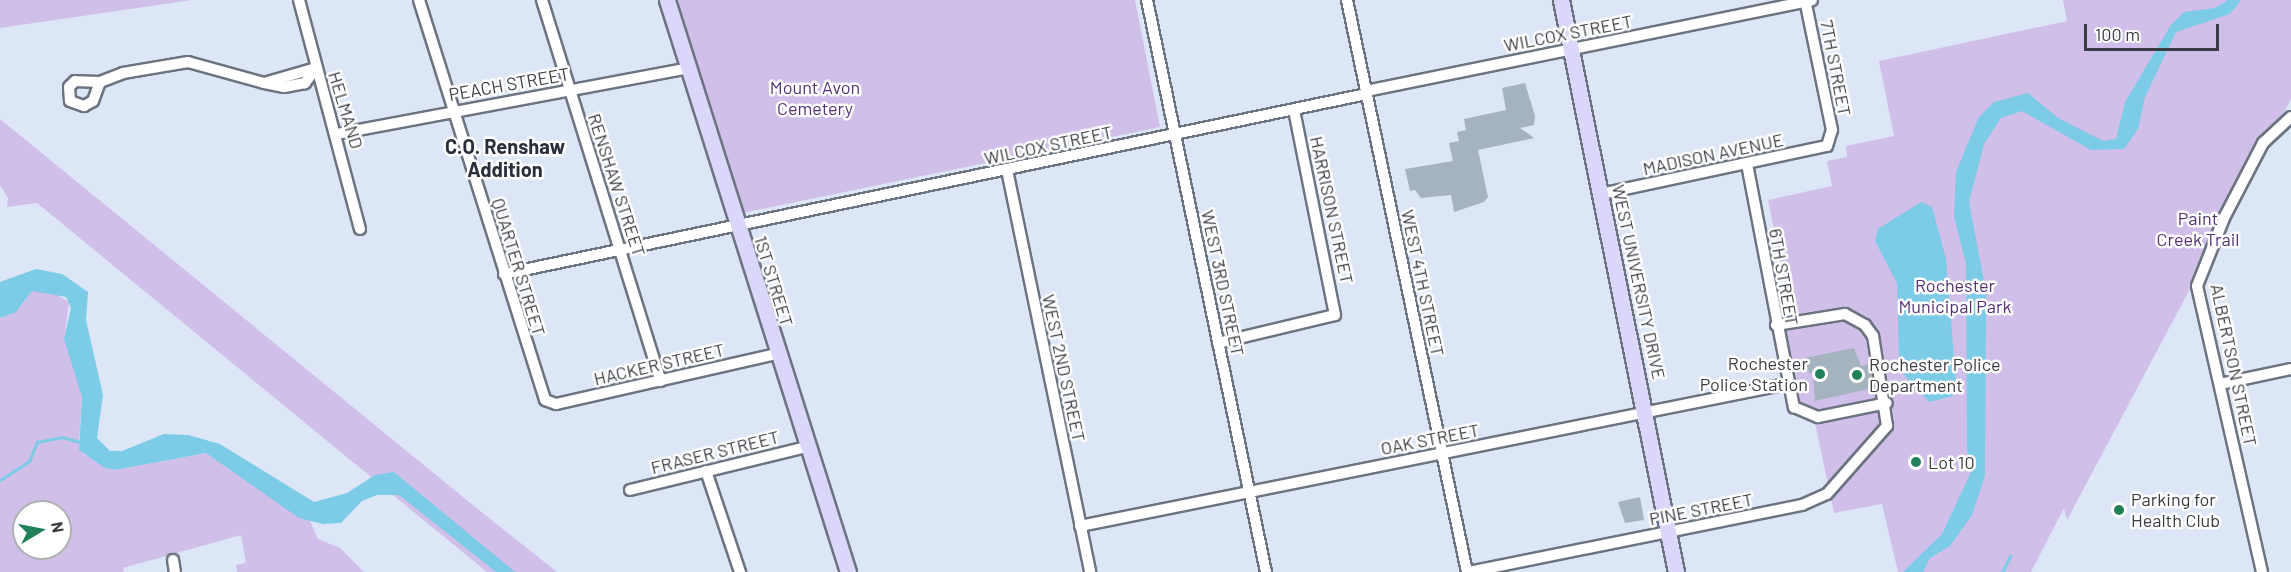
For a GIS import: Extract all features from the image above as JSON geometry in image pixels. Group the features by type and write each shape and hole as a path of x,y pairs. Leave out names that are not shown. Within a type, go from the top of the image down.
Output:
{"street":[{"name":"HELMAND","path":"299,0 316,68 337,134 360,229"},
{"name":"QUARTER STREET","path":"419,0 541,394 549,404"},
{"name":"RENSHAW STREET","path":"542,0 661,381"},
{"name":"1ST STREET","path":"667,0 776,354 848,572"},
{"name":"WEST 3RD STREET","path":"1147,0 1266,572"},
{"name":"WEST 4TH STREET","path":"1347,0 1468,572"},
{"name":"WEST UNIVERSITY DRIVE","path":"1561,0 1646,412 1676,572"},
{"name":"WILCOX STREET","path":"504,274 1176,135 1808,0"},
{"name":"7TH STREET","path":"1808,0 1830,142"},
{"path":"100,82 123,73 188,62 264,83 316,68"},
{"name":"PEACH STREET","path":"337,134 688,68"},
{"name":"HARRISON STREET","path":"1218,343 1335,315 1294,110"},
{"name":"ALBERTSON STREET","path":"2262,572 2199,295 2199,278 2263,143 2291,117"},
{"name":"MADISON AVENUE","path":"1601,194 1747,164 1830,142"},
{"name":"6TH STREET","path":"1747,164 1787,384 1794,407 1811,417 1887,404"},
{"name":"WEST 2ND STREET","path":"1007,170 1090,572"},
{"path":"1776,325 1832,314 1857,318 1873,336 1887,404"},
{"name":"HACKER STREET","path":"549,404 776,354"},
{"path":"2220,384 2291,369"},
{"name":"OAK STREET","path":"1080,526 1787,384"},
{"name":"PINE STREET","path":"1468,572 1819,500 1885,429 1887,404"},
{"name":"FRASER STREET","path":"630,490 807,447"},
{"path":"706,471 740,572"},
{"path":"173,560 175,572"}],"green space":[{"path":"0,0 192,0 0,28"},
{"name":"Mount Avon Cemetery","path":"678,0 1135,0 1160,127 742,213"},
{"name":"Rochester Municipal Park","path":"2063,0 2291,0 2291,99 2067,520 2064,508 2031,572 1898,572 1882,504 1834,513 1813,413 1797,403 1784,332 1794,327 1768,200 1832,186 1827,161 1847,157 1846,146 1894,136 1879,61 2067,21"},
{"path":"0,119 557,572 487,572 37,203 7,207 8,198 0,185"},
{"path":"32,291 52,292 69,302 65,334 82,397 79,442 82,453 115,470 206,453 310,521 318,539 340,548 364,572 237,572 236,565 246,563 241,535 123,568 124,572 0,572 0,318 22,305"}],"water":[{"path":"2228,0 2241,0 2230,14 2176,32 2145,97 2138,129 2124,149 2091,150 2022,111 2001,118 1984,144 1969,202 1986,292 1985,476 1972,515 1950,546 1930,558 1923,572 1903,572 1942,534 1973,468 1967,451 1966,263 1954,217 1956,172 1979,117 1994,102 2028,93 2058,118 2103,141 2116,139 2125,102 2171,25 2184,12 2215,8"},
{"path":"1921,202 1932,207 1946,259 1956,382 1953,396 1929,402 1905,376 1899,358 1897,283 1875,241 1878,229"},
{"path":"36,269 62,274 88,292 86,320 103,395 97,438 110,451 122,451 164,434 188,435 220,444 314,502 347,493 375,475 394,472 515,572 496,572 399,495 377,495 362,501 341,523 323,524 299,518 206,453 115,470 105,468 79,450 82,397 64,339 71,308 66,297 32,291 16,312 0,318 0,282"}],"building":[{"path":"1525,83 1535,116 1534,125 1520,128 1534,138 1478,150 1488,197 1484,202 1454,212 1451,195 1421,198 1415,190 1410,191 1405,169 1453,161 1449,143 1459,141 1457,132 1466,130 1464,119 1506,110 1502,88"},
{"name":"Rochester Police Department","path":"1854,348 1861,366 1870,364 1873,388 1815,401 1813,373 1809,373 1805,358"},
{"path":"1640,497 1644,520 1625,523 1618,502"}],"waterway":[{"path":"0,480 29,461 37,442 62,437 79,442"},
{"path":"2002,572 2010,556"}],"place":[{"name":"Rochester Police Station","path":"1820,374"},
{"name":"Rochester Police Department","path":"1857,375"},
{"name":"Lot 10","path":"1916,462"},
{"name":"Parking for Health Club","path":"2119,510"}],"district":[{"name":"C.O. Renshaw Addition","path":"505,158"}],"park label":[{"name":"Paint Creek Trail","path":"2198,229"}]}
